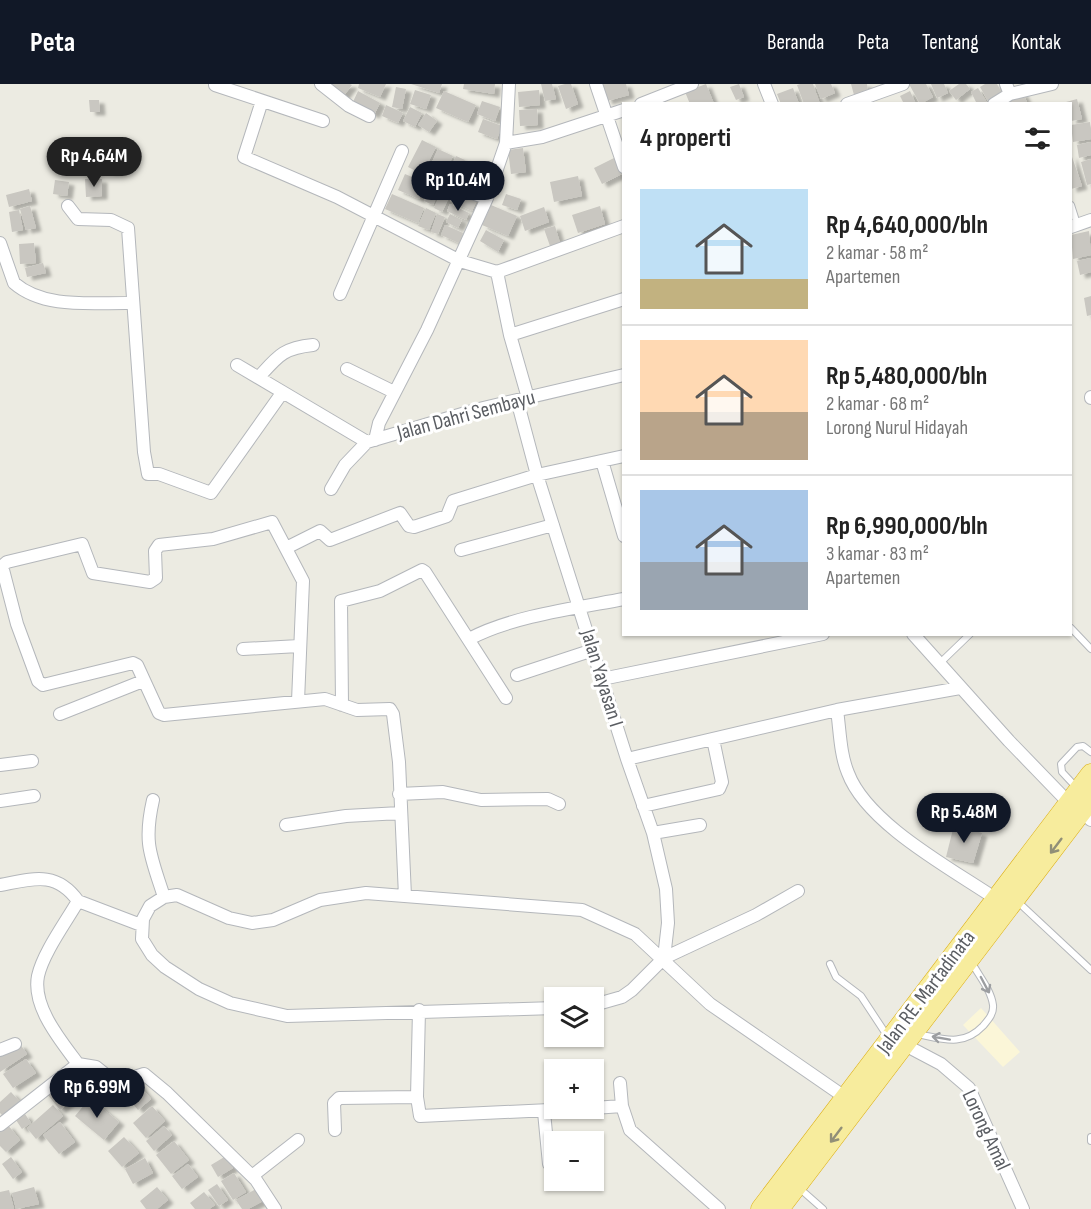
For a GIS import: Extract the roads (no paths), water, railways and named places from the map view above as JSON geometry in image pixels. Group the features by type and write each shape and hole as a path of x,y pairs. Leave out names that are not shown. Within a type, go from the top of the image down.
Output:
{"highway":[{"name":"Jalan RE. Martadinata","path":"903,1039 1006,899 1082,805 1091,774"},
{"path":"760,1209 970,960 1006,899"},
{"path":"779,1209 797,1187 852,1102"}],"street":[{"path":"321,84 349,106 369,116"},
{"path":"331,489 345,465 371,441 460,261 487,198 506,143 509,84"},
{"path":"596,84 622,161"},
{"path":"645,102 673,88 692,84"},
{"path":"764,84 771,102"},
{"path":"853,102 903,84"},
{"path":"996,102 1008,89 1052,84"},
{"path":"215,85 323,121"},
{"path":"262,101 244,157 376,215 460,261 497,272 622,227"},
{"path":"506,143 542,137 622,111"},
{"path":"340,294 402,151"},
{"path":"437,182 487,198"},
{"path":"68,206 78,219 104,219 127,227 147,471 211,494 282,393"},
{"path":"1074,226 1091,220"},
{"path":"0,243 14,283 39,297 76,302 133,303"},
{"name":"Jalan Yayasan I","path":"497,272 537,475 627,759 653,833 666,889 668,923 664,958"},
{"path":"510,335 622,300"},
{"path":"259,377 285,351 294,347 313,345"},
{"path":"237,364 282,393 371,441"},
{"path":"347,369 394,392"},
{"name":"Jalan Dahri Sembayu","path":"371,441 523,399 622,375"},
{"path":"286,548 321,531 330,540 400,513 409,526 414,527 447,516 453,501 537,475 622,456"},
{"path":"602,461 622,529"},
{"path":"298,701 303,581 271,522 213,539 159,545 155,551 156,578 150,582 93,573 82,544 3,564 17,624 41,685 133,663 159,712 164,715 298,701 329,700 357,710 387,708 391,711 399,762 405,896"},
{"path":"461,550 553,525"},
{"path":"342,705 339,605 343,600 380,591 424,570 506,698"},
{"path":"469,639 492,629 622,599"},
{"path":"602,679 804,636"},
{"path":"915,636 960,688 1082,805"},
{"path":"243,649 299,646"},
{"path":"517,675 593,650"},
{"path":"60,714 144,681"},
{"path":"627,759 837,710 960,688"},
{"path":"837,710 847,772 860,798 900,834 1006,899"},
{"path":"643,806 719,789 722,782 713,739"},
{"path":"0,765 32,761"},
{"path":"399,794 443,792 488,800 545,798 559,804"},
{"path":"0,801 34,796"},
{"path":"153,801 147,826 147,841 164,897"},
{"path":"286,825 346,816 400,813"},
{"path":"653,833 700,825"},
{"path":"0,885 42,877 68,889 85,903 141,925"},
{"path":"604,1002 622,997 632,990 664,958 756,915 798,891"},
{"path":"544,1008 420,1010 287,1016 230,1003 199,989 165,967 145,946 141,925 150,906 164,897 185,897 229,918 252,923 273,920 321,900 340,895 366,893 582,910 623,926 664,958 710,1004 852,1102"},
{"path":"78,1064 54,1029 40,999 38,984 40,969 85,903"},
{"path":"420,1010 418,1113 422,1116 544,1112"},
{"name":"Lorong Amal","path":"903,1039 941,1064 969,1088 1023,1209"},
{"path":"0,1050 15,1044"},
{"path":"0,1125 78,1064 96,1066 116,1083 137,1075 147,1075 252,1176 275,1209"},
{"path":"620,1083 622,1106 630,1130 719,1209"},
{"path":"334,1130 334,1103 339,1098 417,1097"},
{"path":"604,1107 622,1106"},
{"path":"252,1176 298,1140"}],"lane":[{"path":"1072,629 1091,649"},
{"path":"939,664 968,636"},
{"path":"1082,805 1062,772 1061,764 1077,747 1083,746 1091,752"},
{"path":"1006,899 1091,970"},
{"path":"830,964 836,977 861,996 903,1039 964,1040 973,1035 989,1019 993,1011 991,998 970,960"},
{"path":"797,1187 823,1209"}]}
